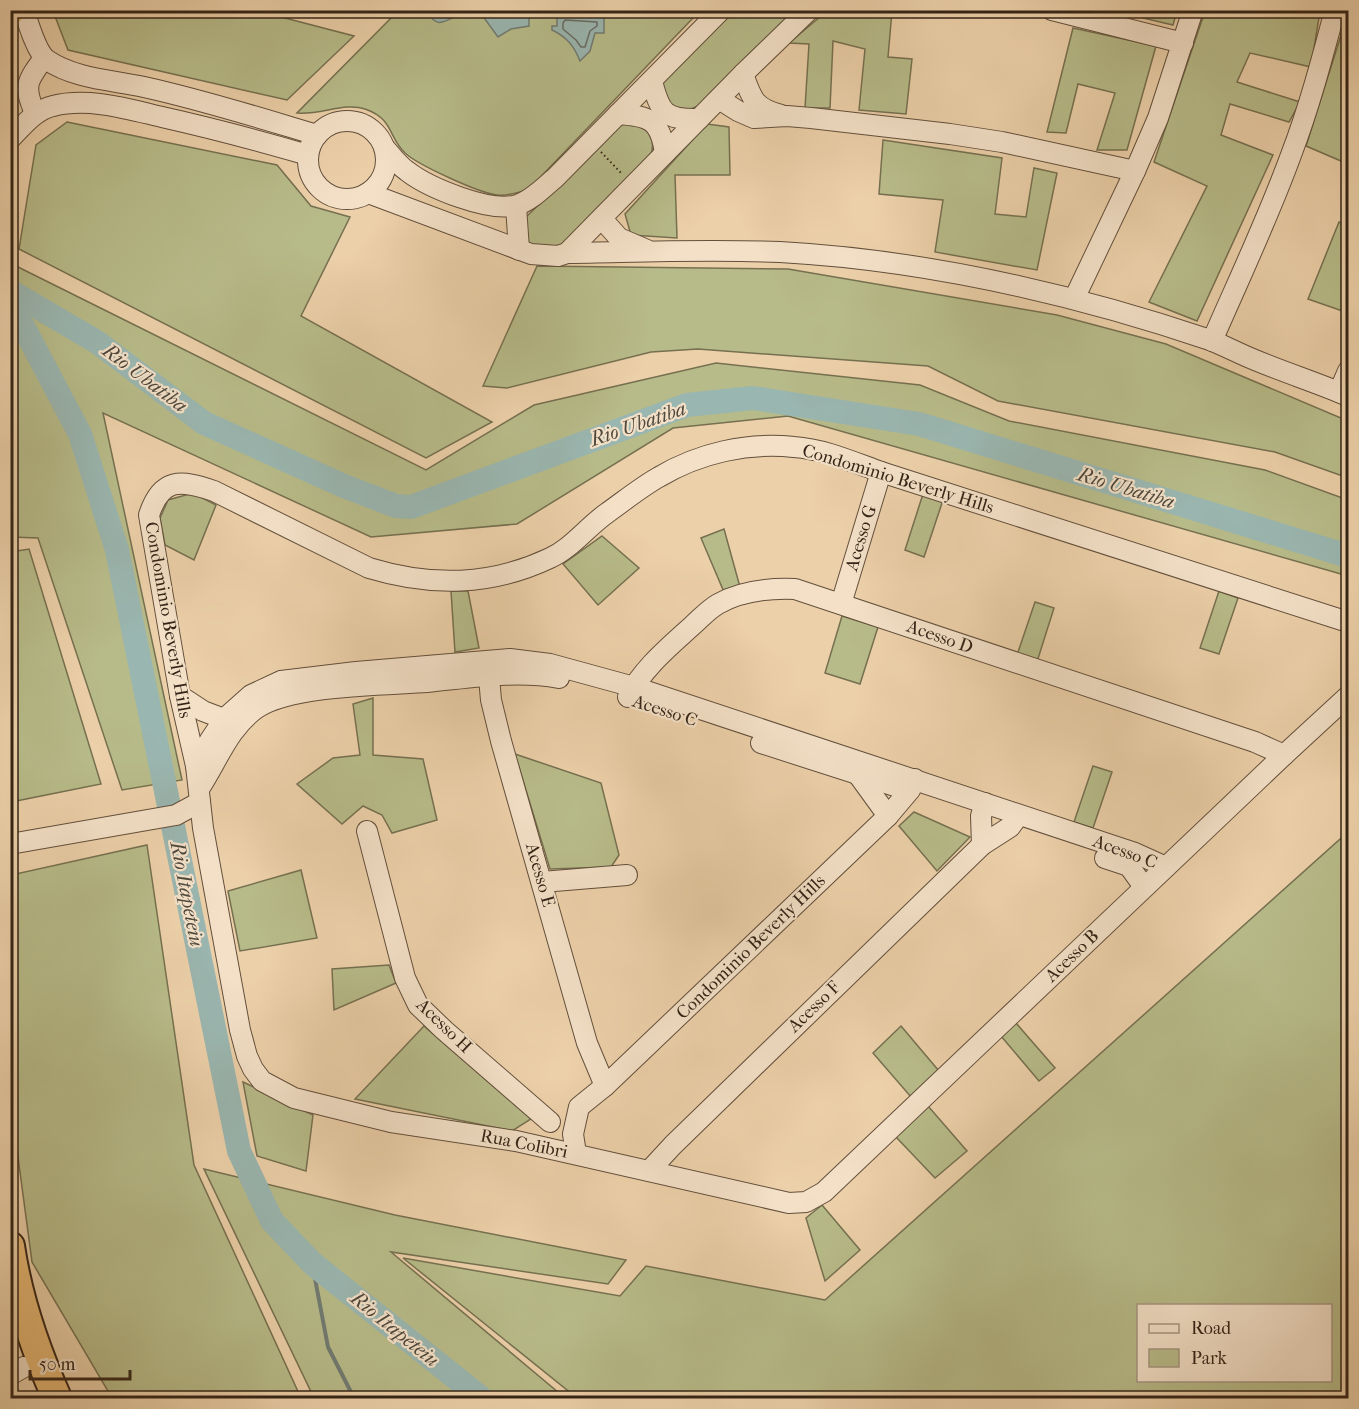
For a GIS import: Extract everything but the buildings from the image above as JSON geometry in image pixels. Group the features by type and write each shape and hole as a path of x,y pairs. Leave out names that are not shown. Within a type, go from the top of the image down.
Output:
{"highway":[{"path":"10,1246 25,1317 38,1355 57,1398"},
{"path":"10,1328 17,1371 38,1398"}],"street":[{"path":"24,10 44,58 59,67 85,76 143,87 215,105 317,135"},
{"path":"384,147 386,160 384,173 378,185 368,194 344,200 321,190 313,180 308,155 311,144 326,127 337,122 348,121 360,123 370,129 406,171 429,184 480,203 516,206 525,202 555,178 721,10"},
{"path":"567,253 809,10"},
{"path":"1052,10 1184,43"},
{"path":"1074,299 1136,171 1158,118 1193,10"},
{"path":"1212,341 1265,221 1291,155 1314,91 1335,10"},
{"path":"36,113 27,90 29,80 44,58"},
{"path":"743,74 752,99 762,108 787,116"},
{"path":"652,81 661,107 670,116 681,120 699,119"},
{"path":"719,99 754,118 787,116 1002,141 1136,171"},
{"path":"10,139 36,113 51,106 81,103 125,108 187,122 308,155"},
{"path":"618,114 649,119 658,127 663,137 665,153"},
{"path":"418,211 426,199 429,184"},
{"path":"368,194 531,254 558,256 567,253 708,250 781,252 980,277 1074,299 1212,341 1344,394 1348,371"},
{"path":"466,230 470,216 480,203"},
{"path":"516,206 519,250"},
{"path":"602,219 619,238 652,252"},
{"name":"Condominio Beverly Hills","path":"262,1081 247,1056 240,1030 203,828 196,766 180,696 149,515 158,494 169,486 187,483 214,490 369,568 399,576 448,582 474,581 505,576 551,558 596,521 659,477 692,461 724,451 796,447 849,460 1348,622"},
{"name":"Acesso G","path":"841,604 881,472"},
{"name":"Acesso D","path":"631,693 654,662 716,604 748,592 795,589 1255,742 1284,755"},
{"name":"Acesso C","path":"200,795 237,728 257,708 271,701 291,695 488,669"},
{"name":"Acesso C","path":"196,766 224,719 251,695 281,681 356,672 488,669 556,678 631,693 912,785 1014,821 1132,859 1166,867"},
{"name":"Acesso E","path":"488,669 491,700 501,741 588,1042 605,1086"},
{"name":"Acesso C","path":"631,693 859,776 912,785"},
{"path":"180,696 203,711 224,719"},
{"name":"Acesso B","path":"789,1203 806,1202 824,1192 1348,696"},
{"path":"859,776 888,816"},
{"name":"Condominio Beverly Hills","path":"516,1140 579,1107 605,1086 888,816 912,785"},
{"path":"10,844 169,816 200,795"},
{"path":"982,845 983,810"},
{"path":"169,816 203,828"},
{"name":"Acesso F","path":"649,1171 673,1144 982,845 1014,821"},
{"name":"Acesso H","path":"367,831 405,978 418,1005 550,1122"},
{"name":"Acesso C","path":"1132,859 1144,887"},
{"path":"542,882 627,875"},
{"name":"Rua Colibri","path":"262,1081 294,1098 391,1122 516,1140 789,1203"},
{"path":"576,1154 573,1134 579,1107"}],"path":[{"path":"591,141 633,186"}],"green space":[{"path":"686,10 693,18 529,189 517,193 497,195 488,193 463,184 422,164 405,153 381,118 365,109 349,107 297,113 398,11"},
{"path":"1145,10 1177,11 1173,25 1143,18"},
{"path":"53,11 258,11 354,36 287,100 68,50"},
{"path":"729,11 794,11 698,106 691,109 677,108 667,100 664,94 664,79"},
{"path":"827,11 892,11 888,57 912,59 906,114 859,110 865,49 833,41 830,108 805,108 809,44 789,43"},
{"path":"1205,11 1320,11 1311,67 1250,53 1237,82 1300,102 1289,122 1230,104 1221,135 1273,155 1197,321 1149,302 1207,186 1154,162"},
{"path":"1348,13 1348,164 1306,146"},
{"path":"1073,28 1156,46 1127,150 1097,150 1115,93 1078,84 1066,133 1047,132"},
{"path":"67,122 277,165 311,206 350,217 301,316 492,422 426,458 19,249 36,145"},
{"path":"622,124 643,126 652,138 651,154 561,248 526,244 526,217"},
{"path":"707,124 729,127 730,175 675,175 677,238 631,235 625,214"},
{"path":"883,140 1002,158 995,214 1026,217 1034,168 1057,173 1037,270 935,252 943,200 879,194"},
{"path":"1339,222 1348,226 1348,313 1308,299"},
{"path":"10,263 426,470 534,405 716,363 920,385 1009,421 1265,470 1348,500 1348,576 788,416 673,428 517,524 371,537 103,413 182,780 122,790 38,538 11,537"},
{"path":"537,266 788,269 1057,315 1166,344 1348,421 1348,478 1275,452 998,401 928,366 698,349 651,352 507,388 483,386"},
{"path":"193,493 216,505 194,560 165,545 160,518 168,500"},
{"path":"923,494 943,500 924,557 905,550"},
{"path":"724,529 740,587 724,592 701,538"},
{"path":"602,536 639,568 598,605 563,564"},
{"path":"29,549 101,784 11,802 11,552"},
{"path":"451,591 468,591 479,648 455,652"},
{"path":"1219,591 1238,598 1219,654 1200,648"},
{"path":"1035,602 1054,608 1036,665 1016,658"},
{"path":"842,616 878,627 860,684 825,673"},
{"path":"373,698 373,755 423,759 437,820 392,833 382,815 363,806 342,824 297,784 333,758 360,755 353,704"},
{"path":"515,754 601,783 619,855 611,867 550,869"},
{"path":"1093,766 1112,772 1093,828 1074,822"},
{"path":"914,812 970,837 937,871 899,826"},
{"path":"1348,832 1348,1398 577,1398 403,1258 620,1296 646,1266 825,1300"},
{"path":"147,845 194,1165 301,1398 112,1398 32,1262 10,1097 11,875"},
{"path":"301,870 317,938 240,951 228,891"},
{"path":"389,965 396,983 334,1010 332,969"},
{"path":"1016,1023 1055,1068 1039,1081 1001,1036"},
{"path":"424,1026 531,1119 512,1131 355,1099"},
{"path":"901,1026 939,1071 911,1097 873,1053"},
{"path":"243,1082 313,1115 306,1171 257,1156"},
{"path":"928,1106 967,1151 935,1178 896,1137"},
{"path":"204,1169 395,1215 626,1260 608,1284 391,1252 565,1398 314,1398"},
{"path":"822,1205 860,1250 825,1281 806,1218"}],"water":[{"path":"427,11 529,11 529,26 511,29 498,37 482,15 467,12 445,21 436,22"},
{"path":"557,14 604,15 604,33 595,33 590,51 580,61 569,42 552,30 552,26 557,26"}],"waterway":[{"name":"Rio Ubatiba","path":"10,291 97,342 204,423 344,486 396,506 411,507 687,405 753,398 919,424 1348,556"},
{"name":"Rio Itapeteiu","path":"10,310 24,328 80,434 117,550 239,1151 272,1221 312,1263 481,1398"},
{"path":"312,1263 328,1347 354,1398"}]}
